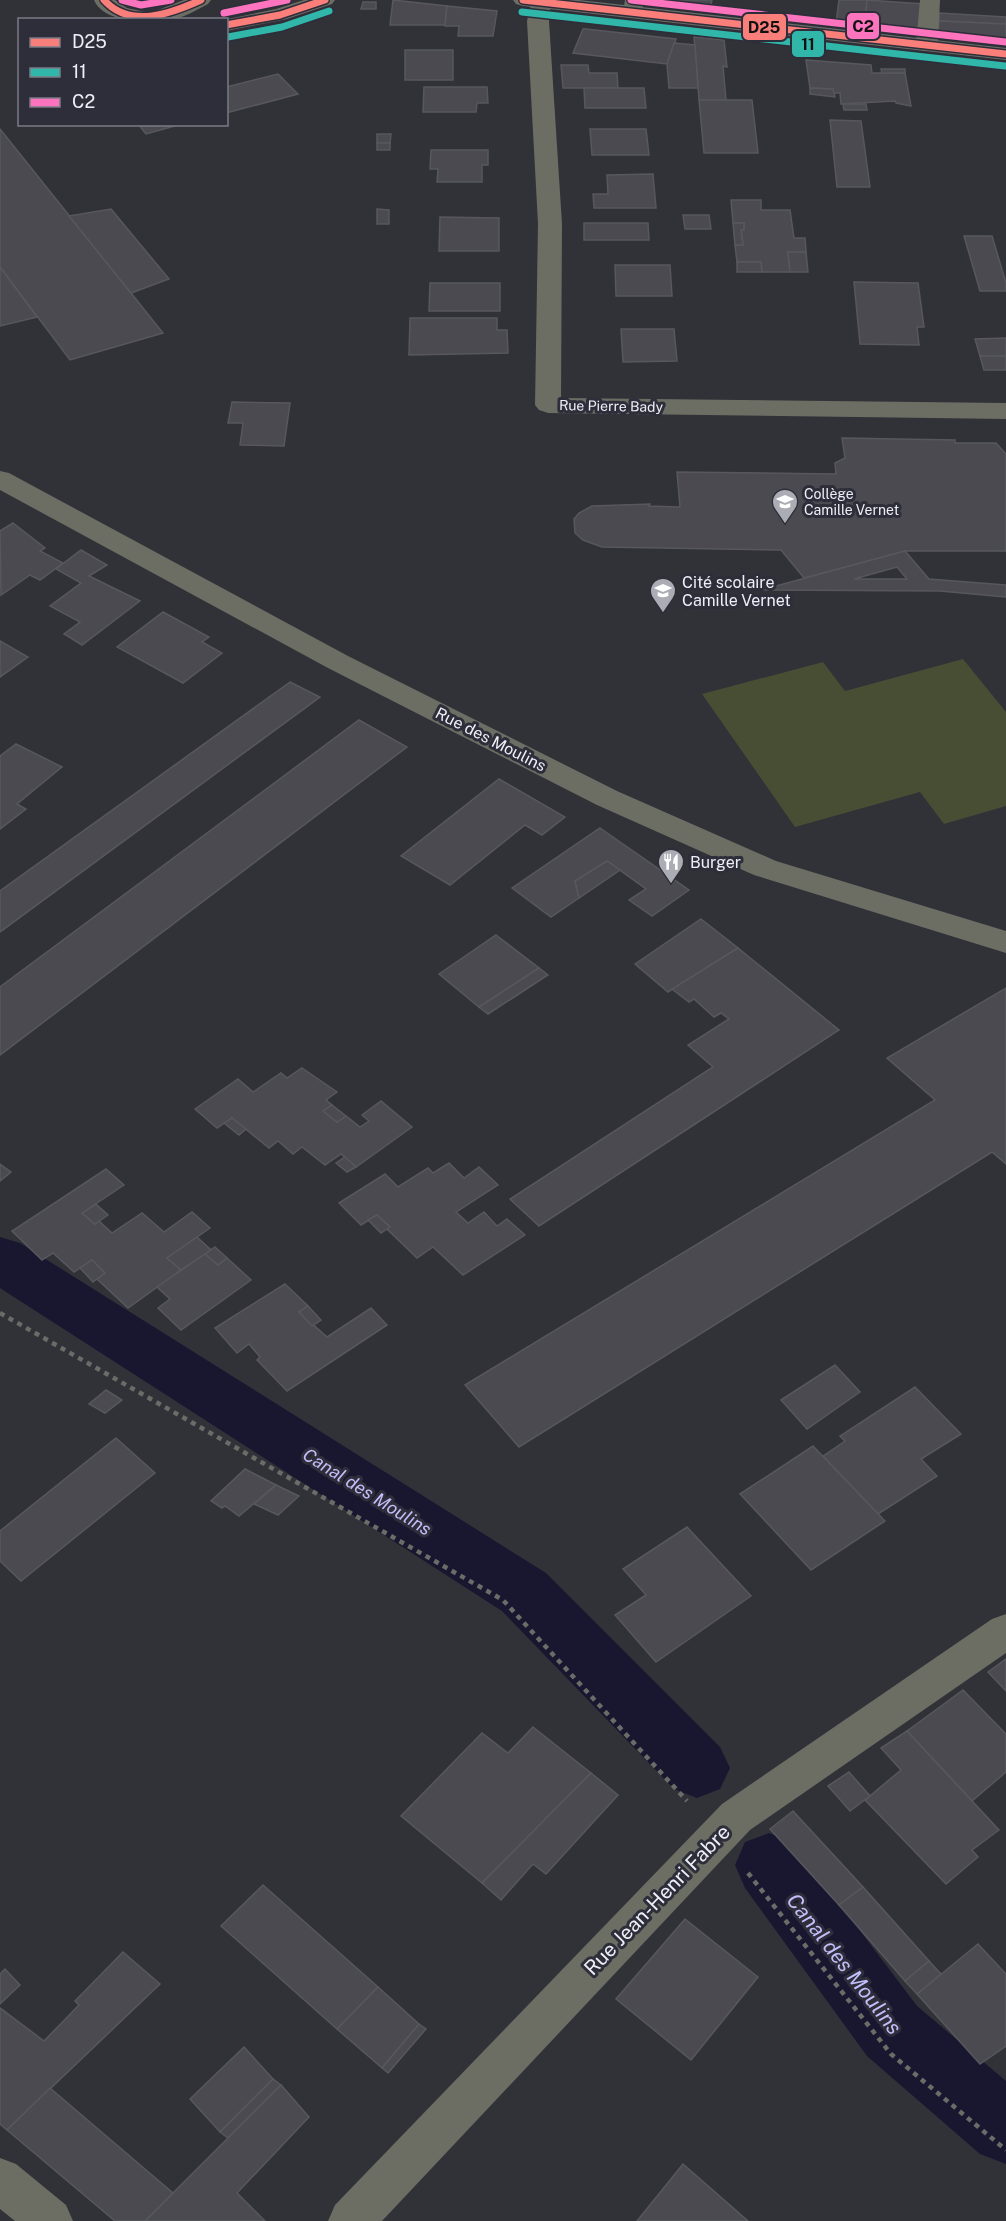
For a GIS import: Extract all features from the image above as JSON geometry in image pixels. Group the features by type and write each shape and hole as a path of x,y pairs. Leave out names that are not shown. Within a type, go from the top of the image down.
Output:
{"main road":[{"path":"532,1 634,6 1006,54"}],"street":[{"path":"104,0 120,13 148,18"},
{"path":"156,18 201,0"},
{"path":"228,25 280,15 325,0"},
{"path":"927,45 930,0"},
{"name":"Rue Pierre Bady","path":"532,1 538,21 550,224 548,405 1006,411"},
{"name":"Rue des Moulins","path":"0,480 338,662 607,798 765,868 1006,942"},
{"name":"Rue Jean-Henri Fabre","path":"351,2221 736,1817 1006,1631"},
{"path":"0,2180 50,2221"}],"path":[{"path":"0,1313 116,1377 503,1600 718,1836 891,2054 1006,2150"}],"green space":[{"path":"963,659 1006,712 1006,806 944,824 920,792 795,827 702,694 823,662 845,691"}],"building":[{"path":"393,0 447,6 445,25 390,25"},
{"path":"642,0 712,0 710,9 641,2"},
{"path":"839,0 867,0 865,26 836,23"},
{"path":"867,0 924,4 924,33 865,26"},
{"path":"363,2 376,2 376,9 361,9"},
{"path":"447,6 497,11 493,36 458,36 459,26 445,26"},
{"path":"939,13 1006,17 1006,24 939,21"},
{"path":"939,21 1006,24 1006,42 938,34"},
{"path":"583,29 676,39 667,64 573,53"},
{"path":"694,37 724,40 727,67 723,66 726,100 699,100"},
{"path":"674,43 695,45 698,88 669,88 667,64"},
{"path":"405,50 453,50 453,80 405,80"},
{"path":"806,60 871,65 872,73 905,73 911,106 895,101 841,104 840,93 834,93 833,89 810,88"},
{"path":"561,65 588,65 589,73 617,73 618,88 563,88"},
{"path":"881,69 905,69 905,73 882,73"},
{"path":"278,74 298,94 228,112 228,86"},
{"path":"424,87 487,87 488,103 477,103 476,112 423,112"},
{"path":"584,88 644,88 646,108 585,108"},
{"path":"810,88 833,89 835,97 810,94"},
{"path":"699,100 752,100 758,153 704,153"},
{"path":"843,104 866,104 867,110 844,110"},
{"path":"830,120 861,121 870,187 837,187"},
{"path":"140,126 175,126 146,134"},
{"path":"0,129 163,333 70,360 0,267"},
{"path":"590,129 646,129 649,155 592,155"},
{"path":"377,134 391,134 390,143 377,143"},
{"path":"377,143 390,143 390,150 377,150"},
{"path":"431,150 488,150 488,165 482,165 482,182 437,182 438,169 430,169"},
{"path":"653,174 656,208 594,208 593,194 608,194 607,175"},
{"path":"731,200 761,200 761,210 790,210 794,238 805,238 806,252 788,252 790,272 762,272 761,262 737,262 735,245 743,245 741,230 744,230 744,223 733,223"},
{"path":"111,209 169,279 131,293 69,216"},
{"path":"377,209 389,210 389,224 377,224"},
{"path":"683,215 709,215 711,229 685,229"},
{"path":"440,217 499,218 499,251 439,251"},
{"path":"584,223 648,223 649,240 584,240"},
{"path":"733,223 744,223 744,230 741,230 743,245 735,245"},
{"path":"964,236 992,236 1006,283 1006,291 980,291"},
{"path":"788,252 806,252 808,272 790,272"},
{"path":"737,262 761,262 762,272 737,272"},
{"path":"615,265 670,265 672,296 616,296"},
{"path":"0,267 37,317 0,326"},
{"path":"854,282 918,283 924,327 917,327 919,345 860,344"},
{"path":"430,283 500,283 500,311 429,311"},
{"path":"410,318 497,318 497,330 507,330 508,353 409,355"},
{"path":"621,329 674,329 677,361 623,362"},
{"path":"1006,338 1006,356 980,356 975,339"},
{"path":"980,356 1006,356 1006,370 984,370"},
{"path":"232,402 290,403 284,446 240,445 243,423 228,423"},
{"path":"842,438 996,443 1006,454 1006,551 905,551 804,578 781,550 602,547 583,540 575,533 574,519 579,513 592,506 650,504 649,506 680,507 677,472 836,474 835,463 845,458"},
{"path":"13,523 45,548 40,551 63,563 40,580 30,575 1,595 0,531"},
{"path":"81,550 107,565 89,576 140,601 82,645 64,634 80,622 50,606 81,583 56,569"},
{"path":"905,551 929,579 1006,585 1006,597 940,591 761,590","holes":["897,567 907,579 854,579"]},
{"path":"163,612 209,637 202,642 222,653 183,683 117,647"},
{"path":"0,641 28,657 0,677"},
{"path":"290,682 320,697 0,932 0,891"},
{"path":"359,720 407,747 0,1055 0,987"},
{"path":"16,744 62,767 17,804 26,809 0,829 0,756"},
{"path":"499,779 565,817 542,835 525,825 450,885 401,856"},
{"path":"600,828 689,890 652,916 629,900 646,889 607,861 575,881 579,898 551,917 512,888"},
{"path":"607,861 620,870 579,898 575,881"},
{"path":"701,919 738,948 668,992 635,964"},
{"path":"496,935 539,968 479,1007 439,974"},
{"path":"738,948 839,1030 539,1226 510,1199 713,1067 688,1045 729,1019 721,1013 714,1017 694,999 689,1002 672,989"},
{"path":"539,968 548,975 488,1014 479,1007"},
{"path":"1006,988 1006,1164 992,1152 519,1447 465,1385 935,1100 887,1058"},
{"path":"302,1068 337,1092 326,1100 332,1105 323,1111 337,1122 346,1116 360,1127 369,1121 362,1115 381,1101 412,1127 356,1167 341,1154 325,1165 302,1147 293,1154 278,1141 269,1148 232,1118 217,1128 195,1109 238,1079 253,1092 281,1073 287,1078"},
{"path":"332,1105 346,1116 337,1122 323,1111"},
{"path":"232,1118 246,1129 239,1135 224,1123"},
{"path":"345,1157 356,1167 347,1172 336,1163"},
{"path":"449,1163 464,1178 479,1167 498,1185 456,1212 468,1223 484,1212 497,1226 507,1219 525,1235 463,1275 433,1247 417,1258 387,1229 390,1227 377,1215 361,1225 339,1203 385,1174 398,1187 428,1168 433,1173"},
{"path":"0,1164 11,1172 0,1181"},
{"path":"106,1169 124,1185 82,1213 95,1224 99,1221 112,1233 142,1213 164,1232 192,1212 210,1228 167,1258 181,1270 128,1308 97,1279 105,1273 92,1260 74,1272 53,1253 42,1260 12,1231"},
{"path":"96,1204 108,1215 95,1224 82,1213"},
{"path":"377,1215 390,1227 381,1233 368,1220"},
{"path":"197,1237 211,1250 181,1270 167,1258"},
{"path":"215,1247 227,1258 218,1265 205,1254"},
{"path":"205,1254 218,1265 227,1258 251,1280 181,1330 158,1308 170,1299 157,1287"},
{"path":"92,1260 105,1273 93,1282 80,1268"},
{"path":"285,1284 308,1306 299,1312 327,1337 371,1308 387,1325 287,1391 257,1360 260,1357 249,1344 237,1353 215,1328"},
{"path":"308,1306 321,1320 312,1326 299,1312"},
{"path":"835,1365 860,1392 807,1429 781,1400"},
{"path":"915,1387 961,1434 921,1459 937,1476 878,1514 823,1456 845,1441 840,1436"},
{"path":"106,1390 122,1400 105,1413 89,1404"},
{"path":"116,1438 155,1473 21,1581 0,1561 0,1531"},
{"path":"813,1446 885,1521 811,1570 740,1494"},
{"path":"245,1469 276,1485 239,1516 225,1506 222,1508 211,1501"},
{"path":"276,1485 299,1496 278,1515 254,1504"},
{"path":"687,1527 751,1596 656,1662 615,1615 646,1595 623,1569"},
{"path":"1006,1659 1006,1691 988,1672"},
{"path":"963,1690 1006,1734 1006,1772 972,1801 907,1731"},
{"path":"533,1727 591,1773 482,1883 401,1816 482,1733 508,1753"},
{"path":"907,1731 999,1830 972,1850 978,1857 946,1884 865,1800 901,1770 881,1748"},
{"path":"849,1772 870,1796 850,1811 828,1786"},
{"path":"591,1773 618,1795 546,1874 533,1864 501,1900 482,1883"},
{"path":"793,1811 863,1887 839,1905 770,1829"},
{"path":"263,1885 378,1987 337,2029 221,1926"},
{"path":"863,1887 929,1961 905,1981 839,1905"},
{"path":"685,1919 758,1977 691,2060 616,1999"},
{"path":"978,1944 1006,1974 1006,2046 980,2064 917,1994"},
{"path":"123,1952 160,1984 7,2130 0,2124 0,2008 44,2041 79,2005 75,2001"},
{"path":"929,1961 941,1974 917,1994 905,1981"},
{"path":"5,1969 20,1985 0,2004 0,1974"},
{"path":"378,1987 419,2024 382,2068 337,2029"},
{"path":"419,2024 426,2029 388,2073 382,2068"},
{"path":"244,2047 273,2079 220,2132 190,2099"},
{"path":"273,2079 281,2085 228,2138 220,2132"},
{"path":"281,2085 309,2117 237,2193 265,2221 145,2221"},
{"path":"50,2088 173,2193 145,2221 115,2221 7,2130"},
{"path":"683,2164 748,2221 637,2221"}],"waterway":[{"name":"Canal des Moulins","path":"0,1259 524,1592 697,1768"},
{"name":"Canal des Moulins","path":"769,1865 892,2031 1006,2128"}],"transit line":[{"name":"D25","path":"104,0 113,10 136,17 164,14 201,0"},
{"name":"C2","path":"122,0 141,5 171,0"},
{"name":"C2","path":"224,13 287,0"},
{"name":"D25","path":"228,25 280,15 325,0"},
{"name":"D25","path":"523,0 1006,54"},
{"name":"C2","path":"631,0 1006,42"},
{"name":"11","path":"228,37 282,27 329,11"},
{"name":"11","path":"522,12 1005,66"}],"place":[{"name":"Collège Camille Vernet","path":"785,525"},
{"name":"Cité scolaire Camille Vernet","path":"663,614"},
{"name":"Burger","path":"671,885"}]}
